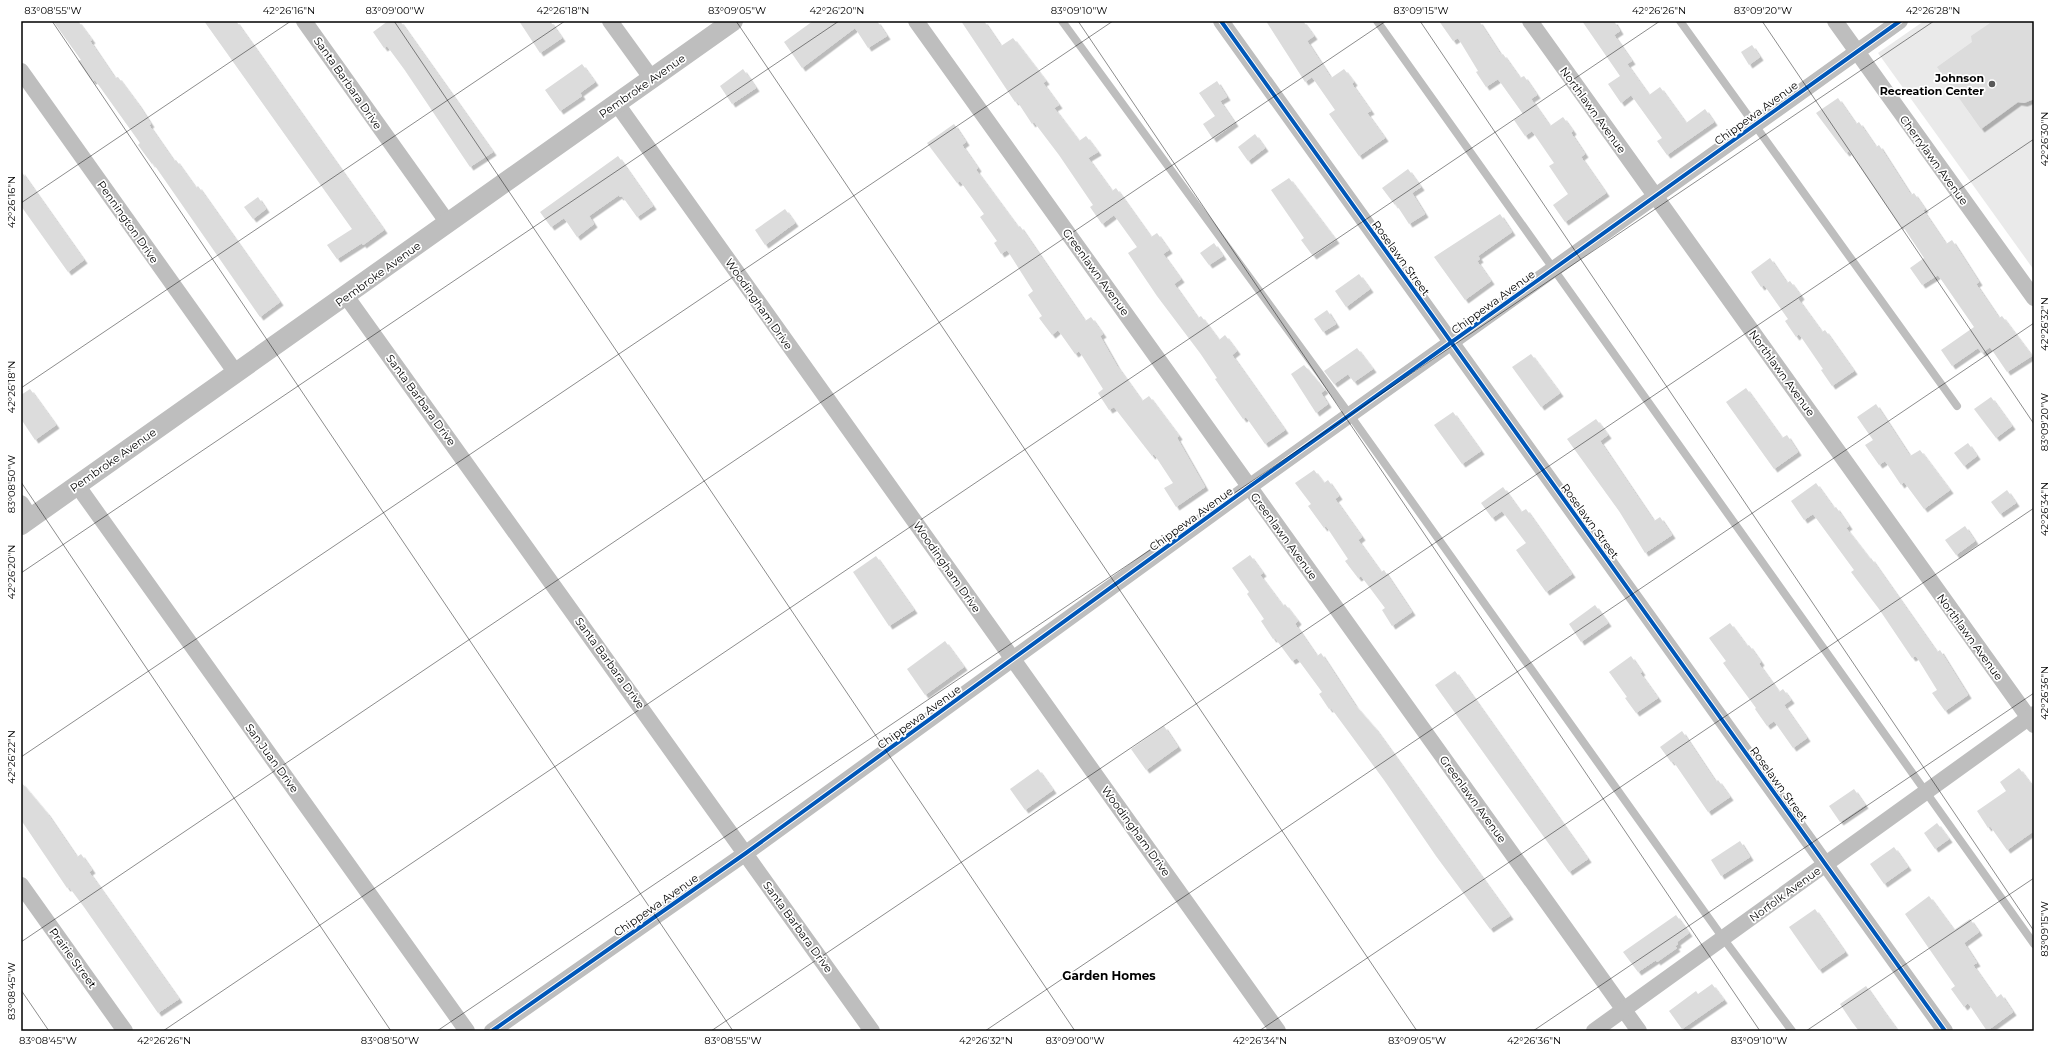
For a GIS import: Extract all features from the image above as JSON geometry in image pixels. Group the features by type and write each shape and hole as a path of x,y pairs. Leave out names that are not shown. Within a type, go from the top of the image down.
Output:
{"street":[{"name":"Santa Barbara Drive","path":"304,21 448,223"},
{"path":"610,21 652,79"},
{"name":"Pembroke Avenue","path":"24,515 77,485 734,21"},
{"name":"Roselawn Street","path":"1221,21 1945,1031"},
{"name":"Northlawn Avenue","path":"1530,21 2032,719"},
{"name":"Cherrylawn Avenue","path":"1835,21 2034,298"},
{"name":"Chippewa Avenue","path":"492,1031 746,853 1249,487 1900,21"},
{"name":"Greenlawn Avenue","path":"919,22 1249,487 1639,1031"},
{"name":"Pennington Drive","path":"21,71 236,373"},
{"name":"Woodingham Drive","path":"617,104 1278,1031"},
{"name":"Santa Barbara Drive","path":"346,296 872,1031"},
{"name":"San Juan Drive","path":"77,485 467,1031"},
{"name":"Norfolk Avenue","path":"1594,1031 1926,792 2032,719"},
{"name":"Prairie Street","path":"21,885 125,1031"}],"lane":[{"path":"1062,21 1350,415 1792,1031"},
{"path":"1377,21 2034,944"},
{"path":"1680,21 1957,406"}],"shaded area":[{"path":"1924,21 2034,21 2034,270 1878,53"}],"building":[{"path":"53,21 78,21 92,40 90,41 115,78 118,77 138,104 151,124 149,125 174,161 176,160 196,188 198,186 280,302 260,317 153,163 152,164 138,145 140,143 95,80 92,81 78,61 81,60"},
{"path":"204,21 236,21 384,230 363,245 362,243 337,259 327,245 352,229"},
{"path":"388,21 400,21 493,152 470,167 404,69 387,46 384,48 373,32"},
{"path":"519,21 550,21 562,38 540,53"},
{"path":"813,21 877,21 887,36 868,48 855,28 802,68 784,42"},
{"path":"961,21 984,21 1001,46 1013,38 1046,81 1043,83 1059,105 1054,108 1079,141 1086,136 1098,152 1088,158 1112,191 1116,188 1151,237 1157,233 1169,250 1163,254 1181,279 1174,284 1198,318 1201,316 1219,340 1225,335 1237,351 1232,355 1285,430 1265,444 1246,417 1243,419 1215,379 1217,378 1200,353 1157,296 1128,253 1137,247 1114,215 1102,224 1090,207 1093,205 1059,155 1034,122 1032,124 1017,101 1015,102"},
{"path":"1266,21 1303,21 1314,36 1307,41 1331,78 1344,69 1354,82 1352,84 1371,111 1367,113 1385,138 1359,156 1329,114 1335,110 1312,77 1305,82"},
{"path":"1439,21 1479,21 1501,55 1503,54 1520,78 1524,76 1537,95 1531,99 1550,126 1563,117 1573,131 1571,133 1585,154 1581,157 1606,193 1565,222 1553,205 1568,194 1549,166 1554,163 1532,131 1525,136 1514,120 1523,114 1498,79 1486,87 1476,72 1478,71 1458,38 1453,41"},
{"path":"1582,21 1614,21 1620,31 1614,35 1632,61 1627,64 1649,95 1660,87 1686,123 1705,109 1714,122 1667,155 1657,141 1662,138 1631,95 1621,103 1608,84 1620,76"},
{"name":"Johnson Recreation Center","path":"1993,21 2034,21 2034,99 2024,103 2018,102 1981,129 1937,67 1972,42 1971,36"},
{"path":"1752,45 1760,57 1749,65 1741,52"},
{"path":"582,64 595,82 580,93 582,96 560,111 545,90"},
{"path":"743,69 756,88 732,104 720,86"},
{"path":"1217,81 1227,97 1220,101 1235,123 1213,139 1203,124 1215,116 1199,93"},
{"path":"1838,98 1856,124 1859,122 1876,147 1879,145 1911,195 1914,193 1925,209 1923,210 1946,244 1952,240 1979,282 1976,284 1999,318 2002,316 2032,356 2007,372 1990,347 1982,353 1978,348 1952,366 1941,350 1974,327 1938,275 1922,285 1910,268 1924,258 1902,225 1900,226 1849,151 1846,153 1816,113"},
{"path":"954,124 966,142 962,145 978,168 976,170 1018,227 1020,226 1085,321 1091,317 1103,334 1100,336 1117,366 1142,401 1149,396 1179,436 1177,438 1205,487 1176,507 1164,488 1173,483 1154,454 1152,456 1114,407 1109,410 1098,393 1103,389 1079,351 1075,354 1058,330 1052,335 1039,318 1042,316 1028,295 1033,291 1007,250 1001,254 994,243 997,241 980,217 984,214 960,181 957,183 927,143"},
{"path":"1255,134 1265,148 1248,161 1238,147"},
{"path":"618,156 653,206 637,217 622,196 620,197 619,195 589,216 594,224 577,237 564,218 551,227 540,212"},
{"path":"1408,169 1421,187 1412,193 1425,214 1409,224 1396,204 1395,205 1382,188"},
{"path":"21,171 84,260 68,272 21,206"},
{"path":"1289,178 1336,240 1313,256 1301,240 1304,238 1271,190"},
{"path":"258,197 266,209 253,219 244,207"},
{"path":"785,209 795,223 765,245 755,230"},
{"path":"1500,214 1512,232 1478,256 1480,259 1477,261 1491,281 1465,300 1434,257"},
{"path":"1214,243 1223,256 1209,265 1200,253"},
{"path":"1770,258 1787,283 1790,281 1801,296 1798,299 1822,332 1825,330 1854,371 1832,386 1821,370 1823,369 1799,334 1796,337 1785,321 1788,319 1764,285 1761,287 1751,272"},
{"path":"1359,274 1370,289 1346,307 1335,291"},
{"path":"1327,310 1336,324 1323,332 1314,319"},
{"path":"1357,348 1373,369 1354,382 1348,374 1334,384 1324,371"},
{"path":"1531,354 1560,393 1541,407 1512,367"},
{"path":"1304,365 1325,390 1321,393 1328,404 1316,413 1291,374"},
{"path":"1746,388 1782,438 1787,435 1798,452 1774,469 1726,402"},
{"path":"30,389 56,425 35,440 21,419 21,395"},
{"path":"1991,397 2012,426 1996,438 1974,409"},
{"path":"1876,404 1910,456 1920,450 1950,490 1924,509 1904,482 1901,485 1885,461 1879,465 1865,445 1873,440 1857,417"},
{"path":"1453,412 1481,451 1462,464 1434,425"},
{"path":"1596,419 1608,435 1600,441 1654,521 1660,517 1672,535 1645,553 1619,511 1567,439"},
{"path":"1968,443 1977,456 1964,466 1954,453"},
{"path":"1314,470 1324,483 1328,480 1339,496 1335,499 1362,537 1358,540 1381,572 1384,570 1412,612 1392,626 1382,610 1385,608 1361,576 1358,578 1345,561 1348,559 1326,526 1324,528 1308,506 1311,504 1295,483"},
{"path":"1816,483 1834,508 1836,507 1849,526 1846,528 1870,559 1871,558 1937,652 1940,650 1968,695 1945,711 1932,693 1937,690 1916,656 1912,658 1879,609 1851,572 1854,570 1813,514 1804,520 1791,501"},
{"path":"1503,487 1521,512 1526,509 1572,574 1546,592 1516,550 1526,543 1502,511 1492,518 1481,503"},
{"path":"2007,490 2016,503 2000,514 1991,502"},
{"path":"1965,526 1975,541 1956,555 1945,540"},
{"path":"1250,555 1263,573 1260,575 1283,606 1285,604 1298,621 1295,624 1317,656 1321,653 1355,705 1375,728 1510,916 1490,929 1436,856 1384,780 1331,708 1329,709 1319,694 1322,692 1297,658 1292,661 1275,638 1273,639 1261,621 1264,619 1247,594 1249,592 1232,568"},
{"path":"876,556 914,610 889,626 853,572"},
{"path":"1595,605 1608,623 1581,642 1569,624"},
{"path":"1730,623 1747,646 1749,645 1761,662 1759,664 1779,692 1783,689 1791,700 1784,705 1807,738 1793,748 1774,721 1767,726 1755,709 1756,708 1723,663 1726,661 1709,638"},
{"path":"945,641 964,667 925,695 907,669"},
{"path":"1631,656 1642,672 1640,673 1658,698 1636,713 1625,698 1627,697 1609,672"},
{"path":"1455,671 1588,859 1569,872 1435,685"},
{"path":"1164,726 1178,747 1146,770 1131,749"},
{"path":"1682,731 1716,782 1718,780 1730,797 1708,812 1673,761 1671,762 1660,747"},
{"path":"2019,768 2034,788 2034,831 2007,850 1990,826 1988,828 1977,811 2006,791 2000,782"},
{"path":"1038,769 1053,790 1025,810 1010,789"},
{"path":"21,782 47,813 77,857 81,854 92,870 89,872 179,999 158,1013 84,907 69,887 67,888 21,820"},
{"path":"1854,789 1865,805 1840,822 1829,806"},
{"path":"1937,823 1949,839 1935,849 1924,833"},
{"path":"1740,841 1750,857 1721,876 1711,860"},
{"path":"1894,847 1908,867 1884,884 1870,864"},
{"path":"1929,896 1954,930 1970,919 1979,932 1964,943 1977,963 1973,965 1996,998 2001,994 2013,1012 1987,1031 1968,1003 1964,1007 1951,989 1955,986 1905,914"},
{"path":"1815,909 1845,952 1819,970 1789,927"},
{"path":"1676,915 1689,933 1677,942 1678,944 1675,946 1677,948 1657,962 1656,960 1638,972 1623,952"},
{"path":"1712,984 1724,1000 1682,1029 1669,1011 1696,991 1698,994"},
{"path":"1866,986 1898,1031 1859,1031 1852,1022 1840,1004"}],"cycle path":[{"path":"1221,21 1945,1031"},
{"path":"492,1031 746,853 1249,487 1900,21"}],"place":[{"name":"Johnson Recreation Center","path":"1992,84"}],"district":[{"name":"Garden Homes","path":"1109,976"}]}
